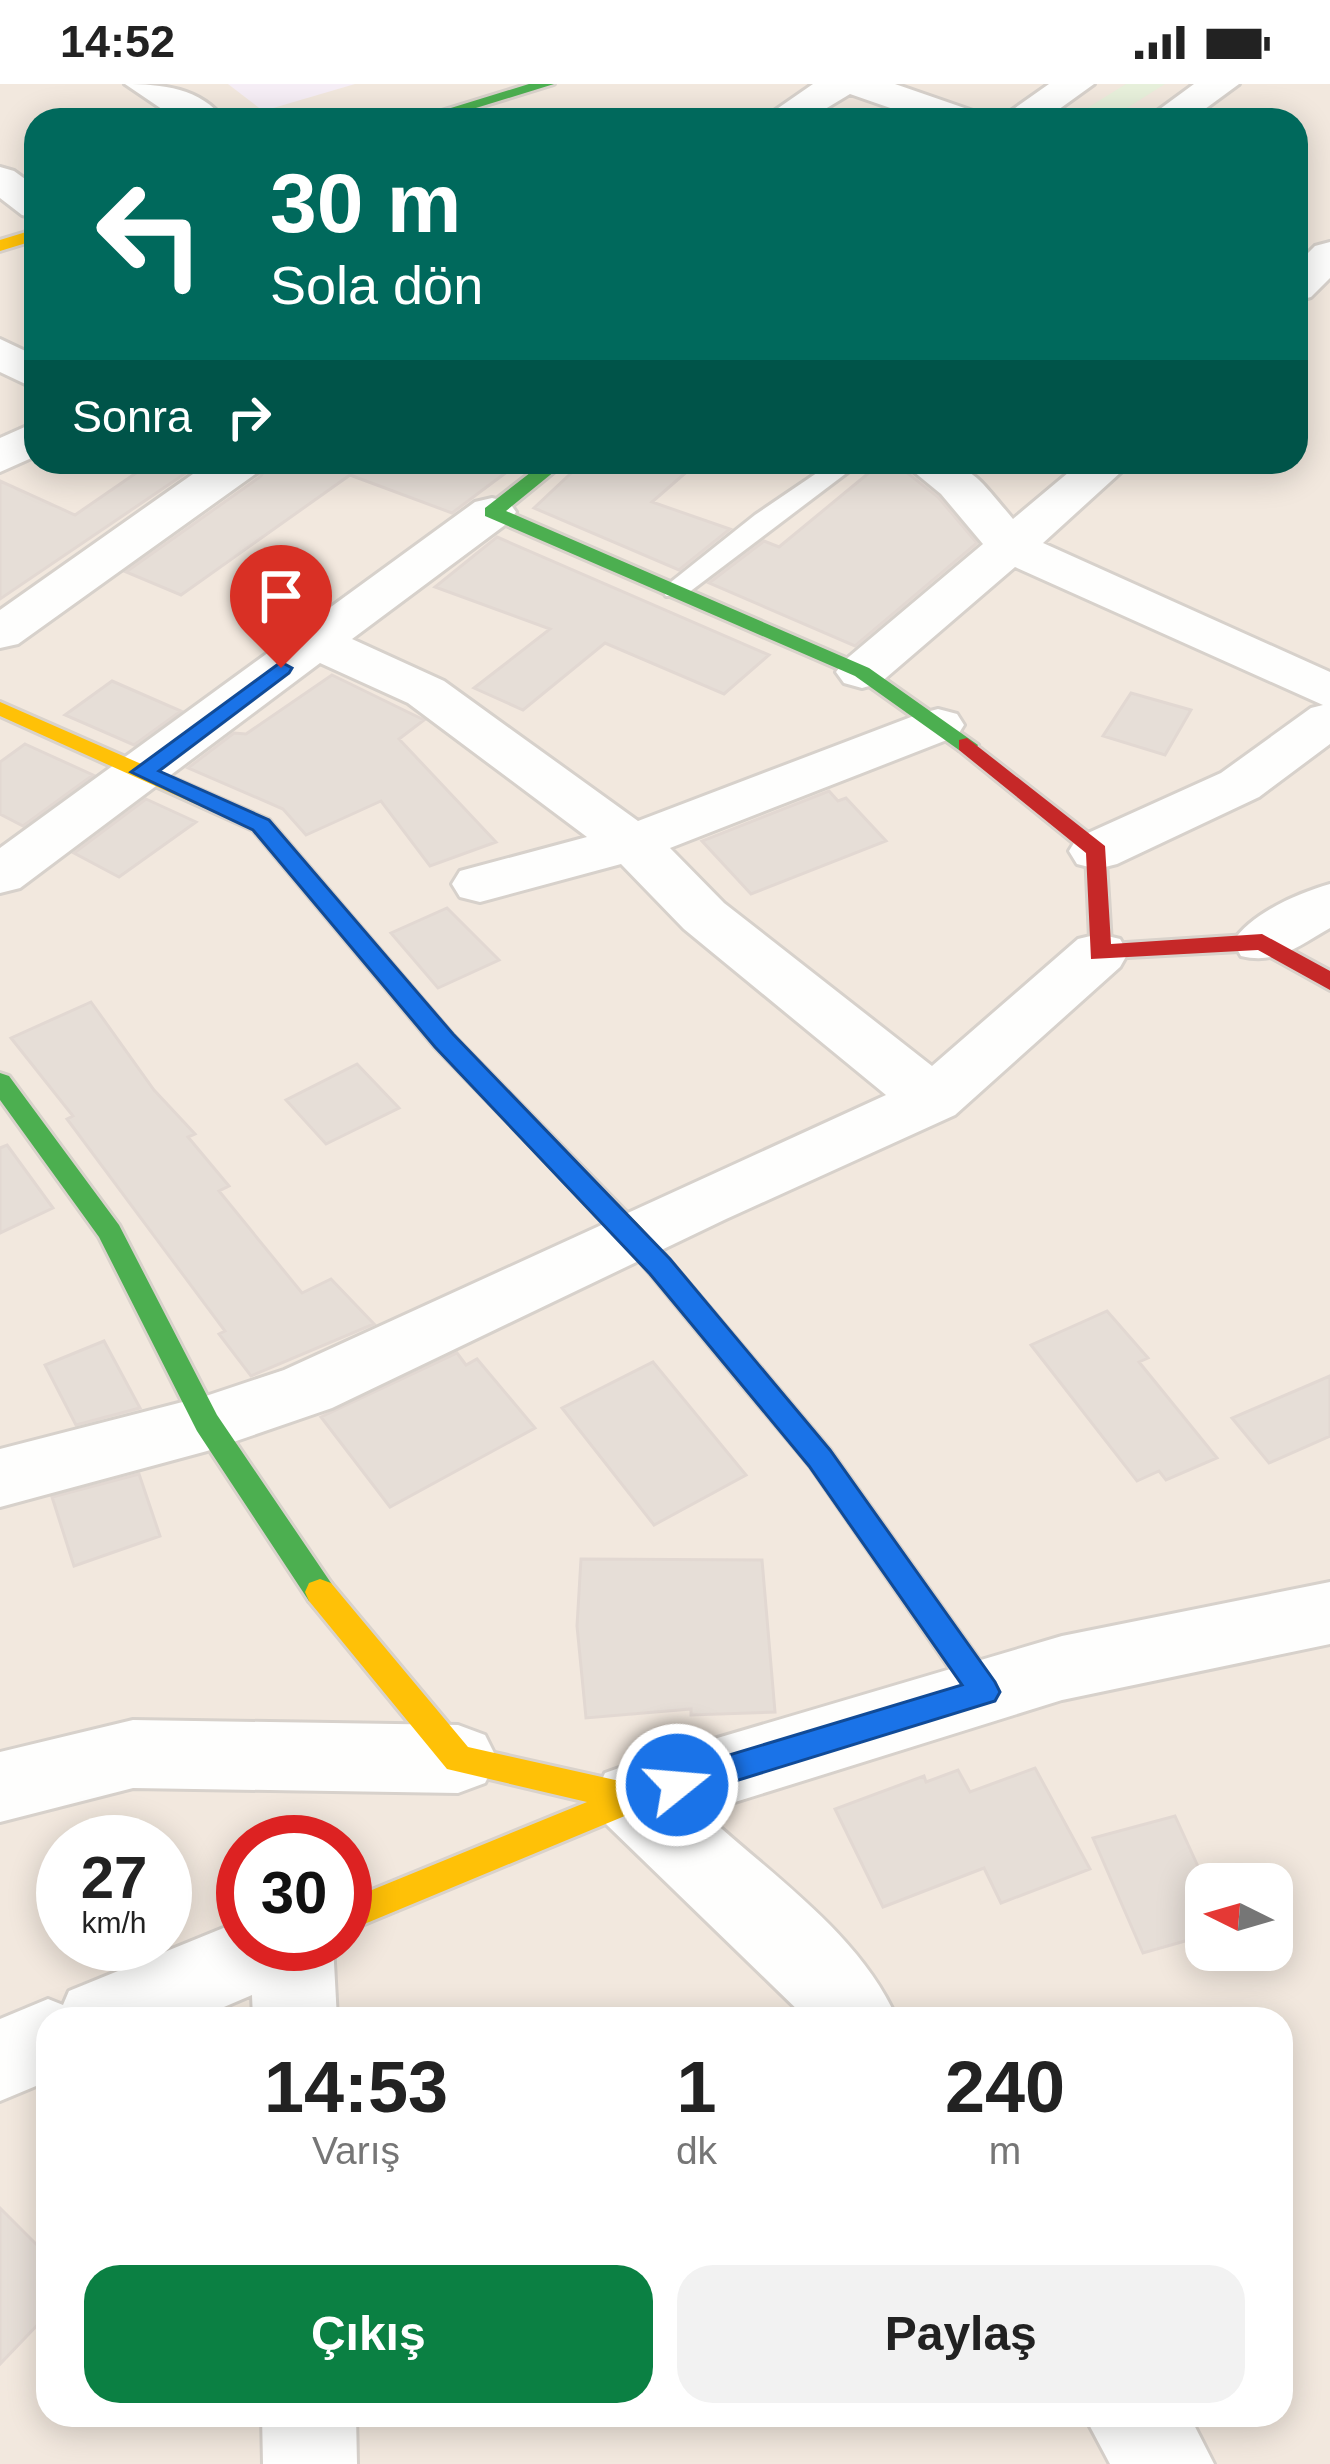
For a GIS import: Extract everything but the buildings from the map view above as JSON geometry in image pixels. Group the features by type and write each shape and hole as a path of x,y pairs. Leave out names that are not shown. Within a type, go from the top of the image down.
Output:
{"street":[{"path":"144,84 185,108"},
{"path":"461,108 546,84"},
{"path":"800,108 840,84"},
{"path":"858,84 927,108"},
{"path":"1036,108 1075,84"},
{"path":"1183,108 1220,84"},
{"path":"1308,276 1330,253"},
{"path":"0,633 224,474"},
{"path":"0,875 541,474"},
{"path":"943,474 958,484 1010,546 1330,691"},
{"path":"862,672 1094,474"},
{"path":"492,512 862,672 1002,770 1097,850 1099,953"},
{"path":"316,642 426,692 632,843 704,916 933,1100"},
{"path":"0,708 261,825 444,1040 633,1235 820,1458 984,1692"},
{"path":"1097,850 1240,785 1330,719"},
{"path":"480,884 632,843 938,725"},
{"path":"0,1478 207,1423 308,1389 933,1100 1099,953 1262,942 1330,903"},
{"path":"1262,942 1330,982"},
{"path":"0,1082 110,1232 207,1423 318,1590 458,1759"},
{"path":"372,1906 633,1798 1062,1668 1330,1613"},
{"path":"0,1787 133,1754 458,1759 633,1798 831,1984 847,2007"},
{"path":"128,2007 216,1971"},
{"path":"293,1971 295,2007"},
{"path":"0,2060 36,2045"},
{"path":"309,2427 310,2464"},
{"path":"1140,2427 1167,2464"}],"lane":[{"path":"675,591 831,474"}],"shaded area":[{"path":"0,84 1330,84 1330,2464 0,2464"},
{"path":"228,84 355,84 273,108 259,108"}],"green space":[{"path":"1126,84 1165,84 1127,108 1087,108"}],"traffic: fast":[{"path":"462,108 546,84"},
{"path":"541,474 492,512 862,672 967,745"},
{"path":"0,1082 110,1232 207,1423 320,1592"}],"traffic: slow":[{"path":"0,246 24,238"},
{"path":"0,708 261,825 444,1041 633,1235 751,1376"},
{"path":"320,1592 458,1759 633,1798 372,1906"}],"traffic: jam":[{"path":"967,745 1097,851 1099,953 1262,942 1330,982"},
{"path":"751,1376 820,1458 984,1692"}],"route":[{"path":"281,668 142,772 261,825 444,1040 633,1235 820,1458 984,1692 677,1785"}]}
